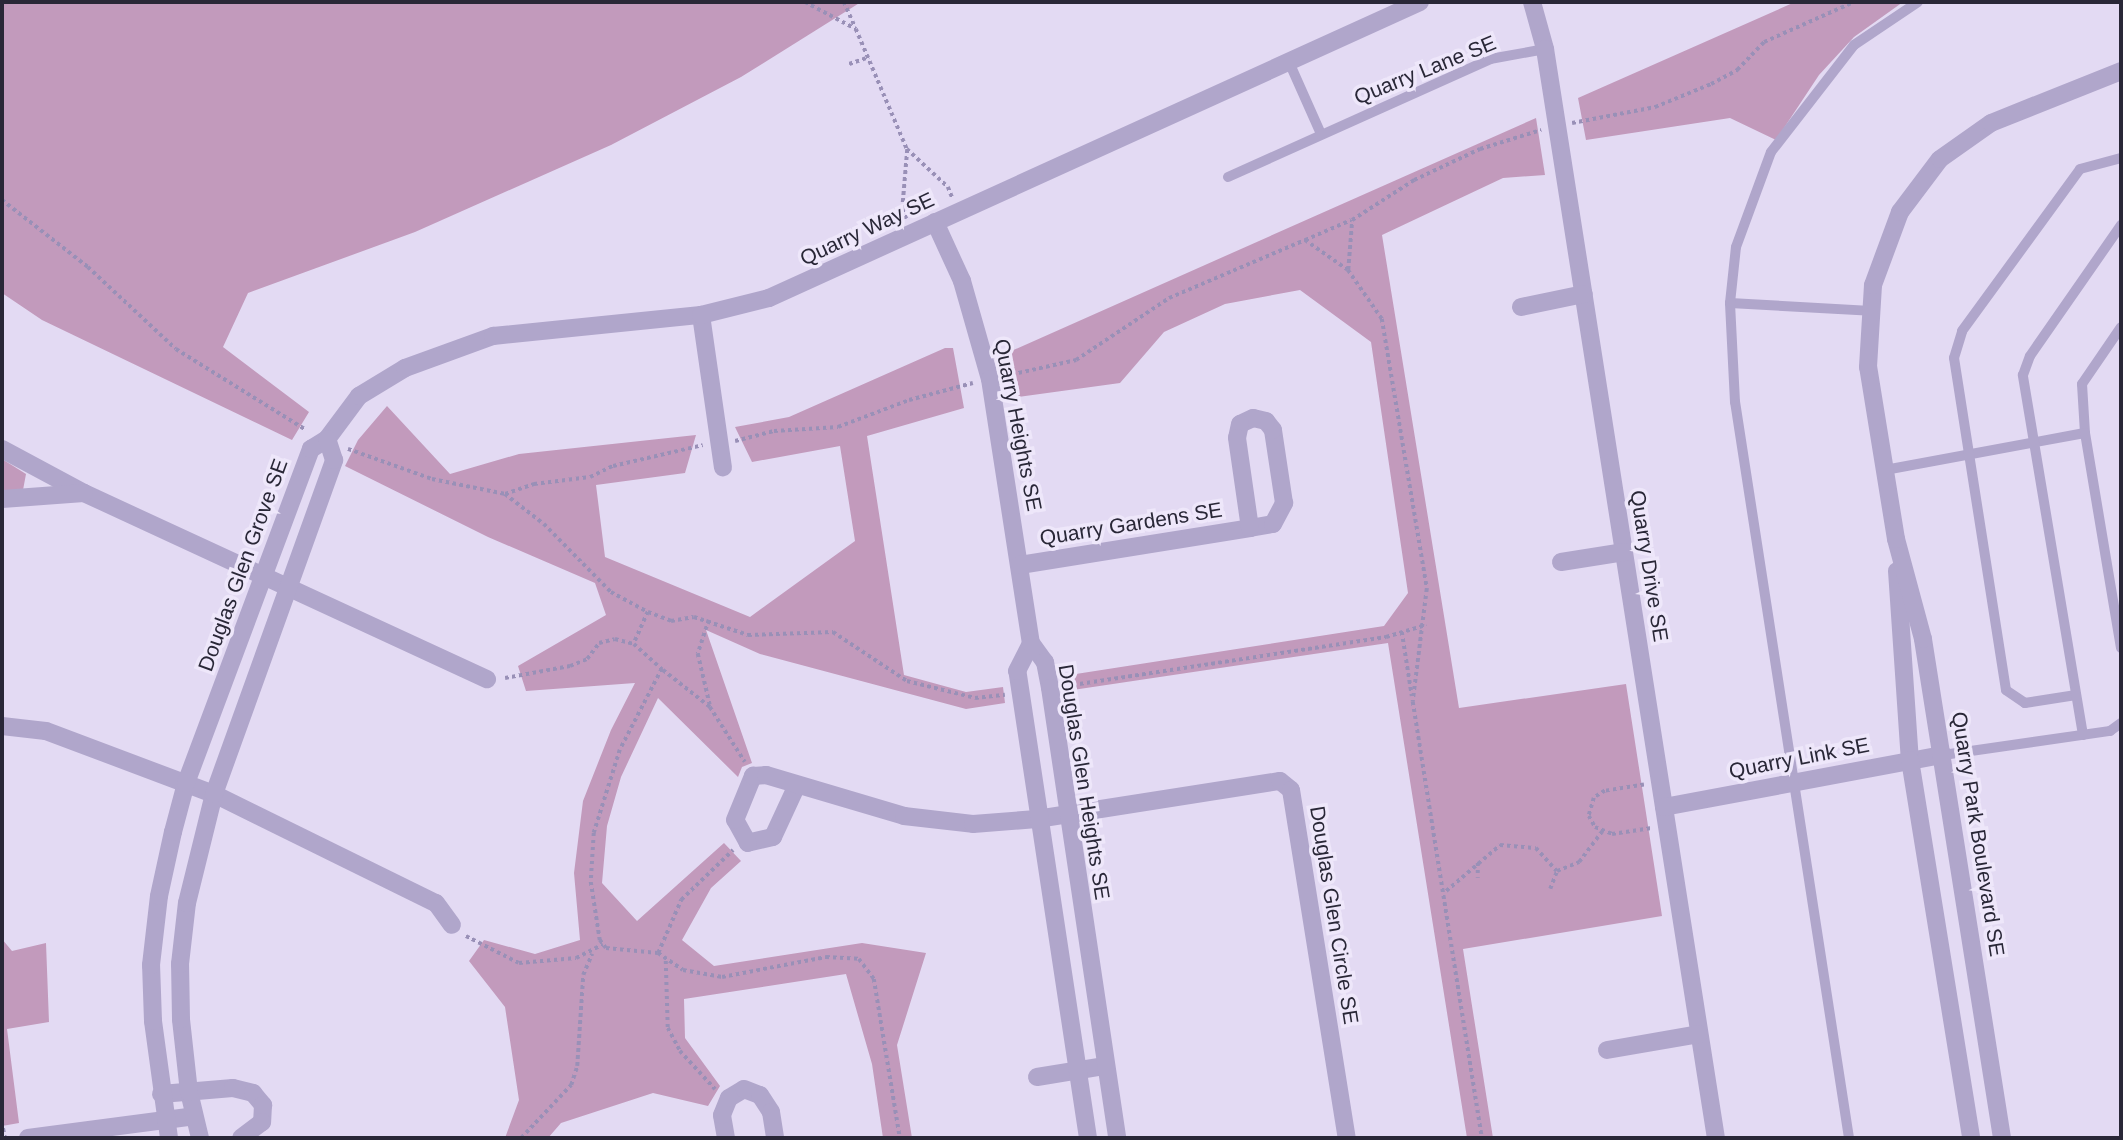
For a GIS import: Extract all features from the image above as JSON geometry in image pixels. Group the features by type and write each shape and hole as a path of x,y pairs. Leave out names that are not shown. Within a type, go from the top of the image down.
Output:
{"street":[{"name":"Quarry Way SE","path":"327,439 359,396 405,368 493,336 701,315 769,298 1420,2"},
{"name":"Quarry Drive SE","path":"1532,2 1545,49 1716,1138"},
{"name":"Quarry Park Boulevard SE","path":"1971,1138 1910,760 1896,539 1868,367 1873,285 1900,212 1940,159 1991,123 2121,71"},
{"name":"Quarry Heights SE","path":"935,222 962,281 990,379 1031,643"},
{"path":"1521,307 1584,294"},
{"path":"701,315 723,467"},
{"name":"Quarry Gardens SE","path":"1020,565 1250,528 1273,524 1284,503 1272,430 1266,421 1253,418 1240,425 1237,438 1250,528"},
{"path":"200,1138 189,1092 180,964 187,903 214,794 334,460 327,439"},
{"name":"Douglas Glen Grove SE","path":"167,1130 161,1094 151,965 159,896 186,783 310,449 327,439"},
{"path":"2,449 84,493 487,679"},
{"path":"2,499 84,493"},
{"name":"Quarry Park Boulevard SE","path":"1896,539 1923,639 2002,1138"},
{"path":"1561,562 1624,552"},
{"name":"Douglas Glen Heights SE","path":"1088,1138 1037,819 1017,671 1031,643 1045,662 1050,688 1117,1138"},
{"path":"2,726 46,731 214,794 436,903 452,925"},
{"name":"Quarry Link SE","path":"1664,807 1943,755"},
{"path":"753,776 735,820 748,843 773,837 797,785"},
{"name":"Douglas Glen Circle SE","path":"753,776 797,785 904,816 973,824 1037,819 1280,781 1291,790 1347,1138"},
{"path":"1607,1050 1699,1034"},
{"path":"1037,1077 1105,1066"},
{"path":"161,1094 233,1088 253,1093 263,1105 262,1122 241,1138"},
{"path":"726,1138 722,1115 729,1098 744,1089 760,1095 771,1112 775,1138"},
{"path":"28,1138 167,1130 194,1116"}],"lane":[{"path":"1849,1138 1735,402 1730,303 1736,247 1771,152 1854,45 1918,2"},
{"name":"Quarry Lane SE","path":"1228,177 1490,60 1545,49"},
{"path":"1289,62 1321,134"},
{"path":"2076,695 2025,703 2006,690 1955,358 1962,331 2080,169 2121,158"},
{"path":"2082,735 2034,443 2024,365 2121,225"},
{"path":"1730,303 1871,311"},
{"path":"2121,327 2082,384 2085,433 2121,648"},
{"path":"1885,470 2085,433"},
{"path":"1943,755 2110,731 2121,723"}],"path":[{"path":"805,2 856,29"},
{"path":"844,2 908,149 948,187 959,212"},
{"path":"1305,240 1352,220 1414,180 1480,149 1557,127 1655,107 1711,84 1737,70 1764,41 1854,2"},
{"path":"849,64 869,57"},
{"path":"908,149 902,209 911,233"},
{"path":"2,200 88,267 176,349 301,429 411,473 505,494 564,543 611,592 648,612 671,621 694,617 709,620 748,635 833,632 907,681 975,698 1020,693"},
{"path":"1348,270 1352,220"},
{"path":"505,494 534,484 590,477 613,466 692,447"},
{"path":"634,644 648,612"},
{"path":"709,620 698,654 710,707 753,776"},
{"path":"1050,688 1402,632 1426,625"},
{"path":"1402,632 1413,702"},
{"path":"487,679 525,678 556,670 587,659 598,643 615,639 634,644 710,707"},
{"path":"603,944 593,912 594,833 620,750 662,669"},
{"path":"1602,832 1589,816 1594,798 1605,791 1660,782"},
{"path":"1550,889 1557,871 1579,862 1602,832 1667,826"},
{"path":"658,953 681,900 735,849 748,843"},
{"path":"1446,891 1500,845 1518,844 1536,848 1557,871"},
{"path":"1478,862 1478,878"},
{"path":"452,925 478,946 519,963 592,954"},
{"path":"603,944 658,953 666,961 722,977 826,957 859,959 874,979 900,1138"},
{"path":"521,1138 571,1085 578,1061 583,978 592,954 603,944"},
{"path":"666,961 665,1006 668,1028 680,1051 701,1078 729,1098"},
{"path":"2,1122 5,1138"}],"shaded area":[{"path":"2,2 861,2 741,77 611,145 415,232 248,293 223,347 309,412 292,440 42,320 2,293"},
{"path":"1795,2 1903,2 1854,37 1819,75 1776,140 1730,118 1586,140 1578,98"},
{"path":"1536,118 1545,175 1503,178 1382,235 1459,708 1626,684 1662,916 1463,949 1493,1138 1467,1138 1388,643 1066,691 1063,676 1384,626 1408,593 1371,342 1300,290 1225,304 1164,332 1120,383 1018,397 1009,352"},
{"path":"945,348 953,348 964,408 867,436 904,675 966,692 1003,687 1005,703 966,709 760,654 706,630 752,763 742,767 738,777 658,698 621,777 607,826 602,883 637,921 724,843 741,861 711,888 682,940 714,966 862,943 926,953 897,1045 912,1138 883,1138 872,1064 846,974 684,999 685,1038 720,1086 708,1106 653,1093 561,1123 548,1138 505,1138 519,1100 505,1007 469,961 484,940 535,954 580,940 574,873 583,801 611,730 635,683 526,691 518,666 606,615 595,583 488,537 345,466 358,440 387,406 450,474 519,454 696,435 685,473 596,485 605,557 750,617 855,541 840,446 752,462 735,427 789,417"},
{"path":"2,459 26,474 23,490 2,490"},
{"path":"2,939 12,951 46,943 49,1022 7,1029 19,1123 2,1126"}]}
